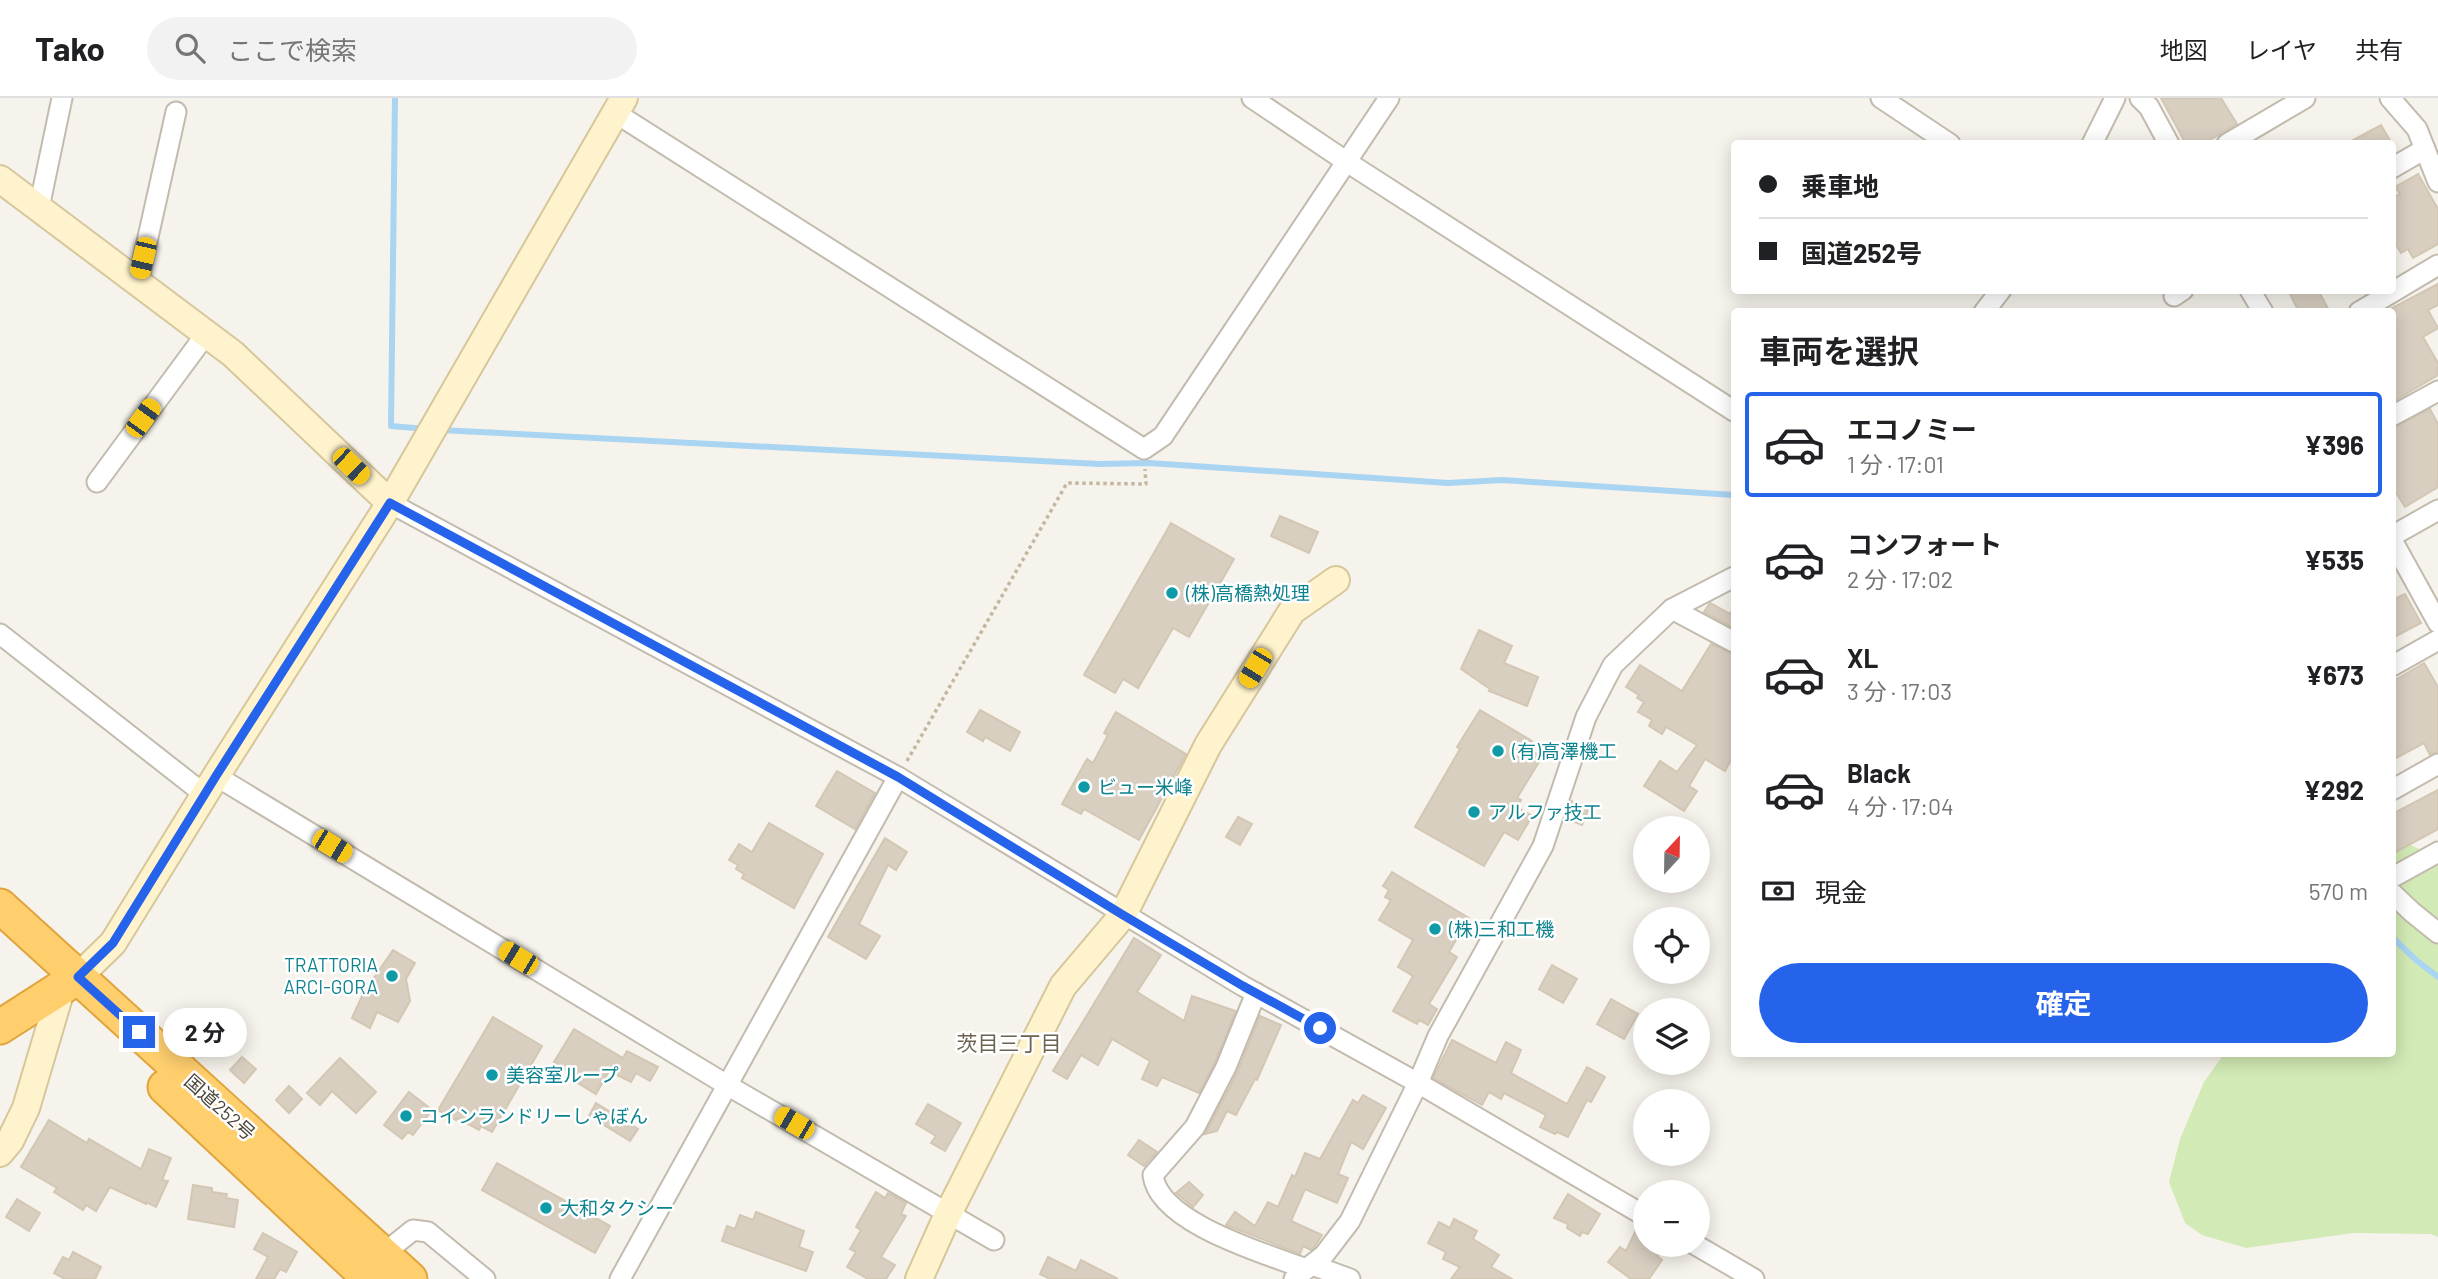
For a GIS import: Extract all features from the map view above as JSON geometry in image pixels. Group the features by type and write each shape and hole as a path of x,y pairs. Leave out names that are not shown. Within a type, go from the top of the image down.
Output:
{"highway":[{"name":"国道252号","path":"0,906 69,983 368,1271 410,1279"},
{"name":"国道252号","path":"0,932 69,983"},
{"path":"0,1027 69,983"}],"street":[{"path":"39,208 62,98"},
{"path":"1252,98 1346,162 1731,409"},
{"path":"0,1152 10,1141 26,1108 69,983 113,943 390,503 619,105 1144,449 1163,436 1389,98"},
{"path":"1881,98 1944,140"},
{"path":"2094,140 2115,98"},
{"path":"2140,98 2149,107 2167,140"},
{"path":"2234,140 2305,98"},
{"path":"2390,98 2417,129 2438,182"},
{"path":"138,282 176,112"},
{"path":"2396,166 2425,149"},
{"path":"0,179 233,354 390,503 898,777 1123,915 1633,1209"},
{"path":"2396,290 2438,265"},
{"path":"1987,308 1998,294"},
{"path":"2366,308 2389,294"},
{"path":"97,482 206,334"},
{"path":"2396,414 2438,391"},
{"path":"2396,536 2438,510"},
{"path":"2396,545 2438,623"},
{"path":"1304,1271 1324,1255 1350,1221 1418,1083 1438,1036 1543,846 1587,717 1613,665 1672,610 1731,579"},
{"path":"919,1279 949,1212 1063,986 1123,915 1208,745 1292,611 1336,580"},
{"path":"1672,610 1731,640"},
{"path":"0,634 210,785 994,1240"},
{"path":"2396,664 2438,640"},
{"path":"2396,788 2438,764"},
{"path":"620,1279 898,777"},
{"path":"2396,883 2438,852"},
{"path":"2396,887 2412,912 2438,933"},
{"path":"1256,993 1226,1067 1195,1127 1153,1175 1154,1186 1181,1214 1224,1238 1304,1271 1350,1279"},
{"path":"368,1271 413,1230 428,1232 485,1279"},
{"path":"1710,1253 1754,1279"}],"path":[{"path":"898,777 1067,483 1146,484 1144,449"}],"green space":[{"path":"2396,838 2438,858 2438,1237 2431,1234 2353,1233 2246,1248 2202,1235 2185,1223 2169,1182 2180,1139 2204,1082 2222,1057 2396,1057"}],"building":[{"path":"2161,98 2221,98 2237,124 2210,140 2184,140"},
{"path":"2381,125 2390,140 2353,140"},
{"path":"2418,174 2438,209 2438,244 2413,258 2408,249 2401,253 2396,245 2396,196 2400,194 2396,186"},
{"path":"2438,284 2438,305 2428,310 2438,328 2423,337 2438,363 2438,375 2396,400 2396,308 2392,308"},
{"path":"2290,294 2320,294 2328,308 2297,308"},
{"path":"2430,409 2438,424 2438,487 2405,507 2396,492 2396,426"},
{"path":"1280,516 1318,532 1309,553 1271,536"},
{"name":"(株)高橋熱処理","path":"1171,523 1234,559 1189,637 1173,628 1138,688 1123,679 1115,693 1084,675"},
{"path":"2405,594 2421,623 2396,636 2396,598"},
{"path":"1710,603 1731,612 1731,626 1704,612"},
{"path":"1479,630 1512,646 1504,663 1538,677 1527,706 1489,691 1490,689 1461,669"},
{"path":"1711,644 1731,653 1731,760 1725,771 1705,759 1689,786 1697,791 1684,811 1644,786 1660,761 1677,772 1697,745 1666,727 1662,734 1649,726 1652,720 1638,712 1644,702 1637,698 1639,695 1626,687 1640,665 1682,691"},
{"path":"2424,663 2438,687 2438,752 2430,755 2424,743 2396,758 2396,680"},
{"path":"980,710 1020,732 1010,751 985,737 983,741 967,732"},
{"name":"アルファ技工","path":"1480,710 1532,741 1527,749 1542,757 1517,798 1521,800 1517,807 1532,816 1518,840 1504,832 1484,866 1415,827 1460,749 1457,747"},
{"path":"1116,712 1186,754 1139,840 1084,809 1081,814 1062,804 1087,759 1093,763 1108,735 1104,733"},
{"path":"837,771 875,793 855,829 816,806"},
{"path":"2438,790 2438,829 2396,852 2396,812"},
{"path":"1571,801 1589,808 1582,825 1565,818"},
{"path":"1238,817 1252,824 1240,845 1226,837"},
{"path":"769,823 823,854 794,908 742,878 744,874 736,869 738,865 729,860 739,844 752,852"},
{"path":"885,838 907,852 896,870 888,865 859,924 880,936 866,959 828,937"},
{"name":"(株)三和工機","path":"1392,872 1469,918 1449,952 1457,957 1429,1004 1437,1009 1428,1025 1419,1020 1417,1024 1393,1011 1413,976 1398,967 1413,940 1379,920 1391,900 1385,897 1389,890 1383,886"},
{"path":"1134,938 1161,955 1137,992 1184,1021 1192,996 1236,1011 1199,1093 1162,1077 1157,1086 1142,1079 1150,1061 1112,1039 1098,1065 1081,1055 1067,1079 1053,1071"},
{"name":"TRATTORIA ARCI-GORA","path":"393,950 415,963 406,979 410,1001 398,1022 377,1012 370,1028 352,1018 363,994"},
{"path":"1552,965 1577,979 1563,1003 1539,989"},
{"path":"1611,999 1633,1011 1633,1023 1624,1039 1597,1024"},
{"path":"1260,1016 1281,1025 1257,1080 1255,1079 1236,1115 1227,1111 1217,1131 1205,1134 1237,1073"},
{"name":"美容室ループ","path":"493,1017 542,1046 492,1132 481,1126 479,1130 438,1110"},
{"path":"574,1029 623,1058 627,1051 658,1067 650,1081 636,1073 631,1082 609,1071 596,1094 578,1083 580,1078 554,1062"},
{"path":"1452,1040 1496,1063 1506,1042 1521,1050 1511,1073 1567,1104 1587,1067 1605,1077 1591,1102 1587,1100 1568,1137 1557,1132 1555,1134 1540,1127 1546,1115 1504,1093 1501,1099 1489,1092 1482,1105 1433,1078"},
{"path":"242,1057 256,1069 244,1083 230,1070"},
{"path":"340,1058 376,1092 356,1113 332,1091 320,1105 307,1093"},
{"path":"289,1086 302,1099 289,1113 276,1100"},
{"name":"コインランドリーしゃぼん","path":"409,1092 432,1110 413,1135 408,1132 402,1139 384,1125"},
{"path":"1363,1095 1386,1108 1363,1149 1351,1142 1338,1174 1348,1178 1337,1203 1305,1189 1291,1221 1322,1235 1311,1250 1303,1246 1300,1254 1226,1225 1235,1212 1255,1226 1268,1202 1278,1207 1305,1153 1320,1159 1353,1100 1358,1103"},
{"path":"596,1103 638,1129 630,1141 589,1116"},
{"path":"928,1104 961,1123 945,1151 931,1143 936,1136 916,1124"},
{"path":"49,1120 87,1143 89,1139 141,1169 149,1149 171,1158 162,1180 168,1181 156,1207 110,1187 96,1211 86,1205 83,1210 54,1192 57,1188 21,1167"},
{"path":"1139,1140 1157,1152 1144,1166 1128,1155"},
{"name":"大和タクシー","path":"497,1163 610,1226 595,1253 482,1190"},
{"path":"1189,1182 1203,1195 1193,1207 1176,1193"},
{"path":"193,1185 212,1188 212,1192 227,1194 226,1198 238,1200 234,1227 188,1219"},
{"path":"876,1192 885,1198 888,1193 906,1203 901,1214 906,1216 881,1257 895,1265 886,1279 868,1279 847,1267 856,1252 850,1249 861,1230 856,1227"},
{"path":"1568,1194 1600,1214 1588,1234 1582,1232 1580,1236 1567,1228 1568,1224 1554,1218"},
{"path":"17,1199 40,1213 29,1231 6,1217"},
{"path":"756,1212 804,1231 799,1247 813,1252 806,1271 722,1241 727,1226 735,1229 740,1215 753,1220"},
{"path":"1454,1219 1477,1231 1473,1239 1499,1255 1491,1267 1512,1279 1451,1279 1460,1267 1443,1259 1446,1252 1428,1243 1439,1222 1450,1228"},
{"path":"263,1233 297,1252 286,1272 280,1269 274,1279 256,1279 268,1257 254,1249"},
{"path":"1633,1236 1633,1257 1658,1257 1662,1260 1649,1279 1631,1279 1608,1262 1620,1247 1626,1251"},
{"path":"73,1252 101,1267 95,1279 65,1279 54,1273 63,1257 69,1260"},
{"path":"1048,1257 1076,1271 1081,1260 1118,1279 1050,1279 1040,1274"}],"waterway":[{"path":"395,98 391,426 426,429"},
{"path":"440,430 1100,464 1149,463 1448,483 1502,480 1731,495"},
{"path":"2396,941 2438,977"}],"place":[{"name":"(株)高橋熱処理","path":"1172,593"},
{"name":"(有)高澤機工","path":"1498,751"},
{"name":"ビュー米峰","path":"1084,787"},
{"name":"アルファ技工","path":"1474,812"},
{"name":"(株)三和工機","path":"1435,929"},
{"name":"TRATTORIA ARCI-GORA","path":"392,976"},
{"name":"美容室ループ","path":"492,1075"},
{"name":"コインランドリーしゃぼん","path":"406,1116"},
{"name":"大和タクシー","path":"546,1208"}],"district":[{"name":"茨目三丁目","path":"1009,1044"}],"route":[{"path":"139,1032 78,977 113,943 390,503 898,777 1123,915 1320,1028"}]}
